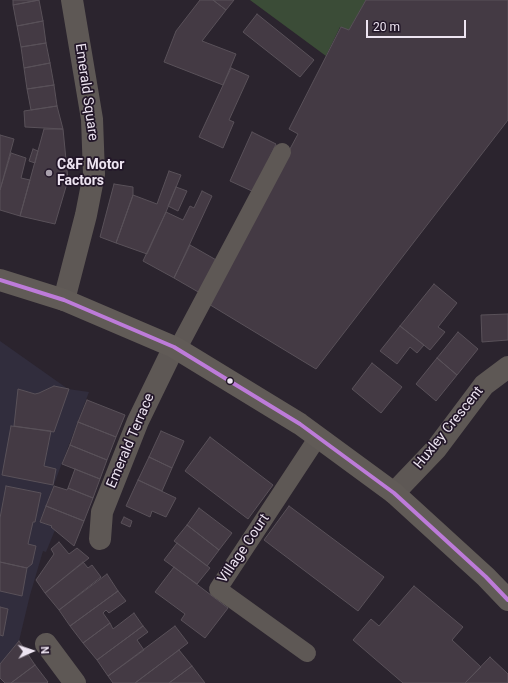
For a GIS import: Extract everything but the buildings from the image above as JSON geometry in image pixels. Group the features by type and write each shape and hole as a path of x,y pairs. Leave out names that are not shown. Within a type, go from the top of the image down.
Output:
{"main road":[{"path":"0,280 64,300 175,348 300,424 394,493 486,577 508,600"}],"street":[{"name":"Emerald Square","path":"64,300 86,215 94,174 92,119 72,0"},
{"name":"Emerald Terrace","path":"100,539 102,512 138,421 175,348"},
{"name":"Huxley Crescent","path":"394,493 436,449 484,385 508,367"},
{"path":"46,644 75,683"}],"lane":[{"path":"175,348 282,152"},
{"name":"Village Court","path":"307,653 218,589 318,438"}],"shaded area":[{"path":"0,341 68,389 89,392 40,521 52,526 51,527 55,530 46,552 43,551 30,595 19,641 0,664"}],"green space":[{"path":"250,0 366,0 349,30 340,27 326,56"}],"transit line":[{"path":"0,280 64,300 174,347 300,424 394,493 486,577 508,600"}],"place":[{"name":"C&F Motor Factors","path":"49,173"}]}
